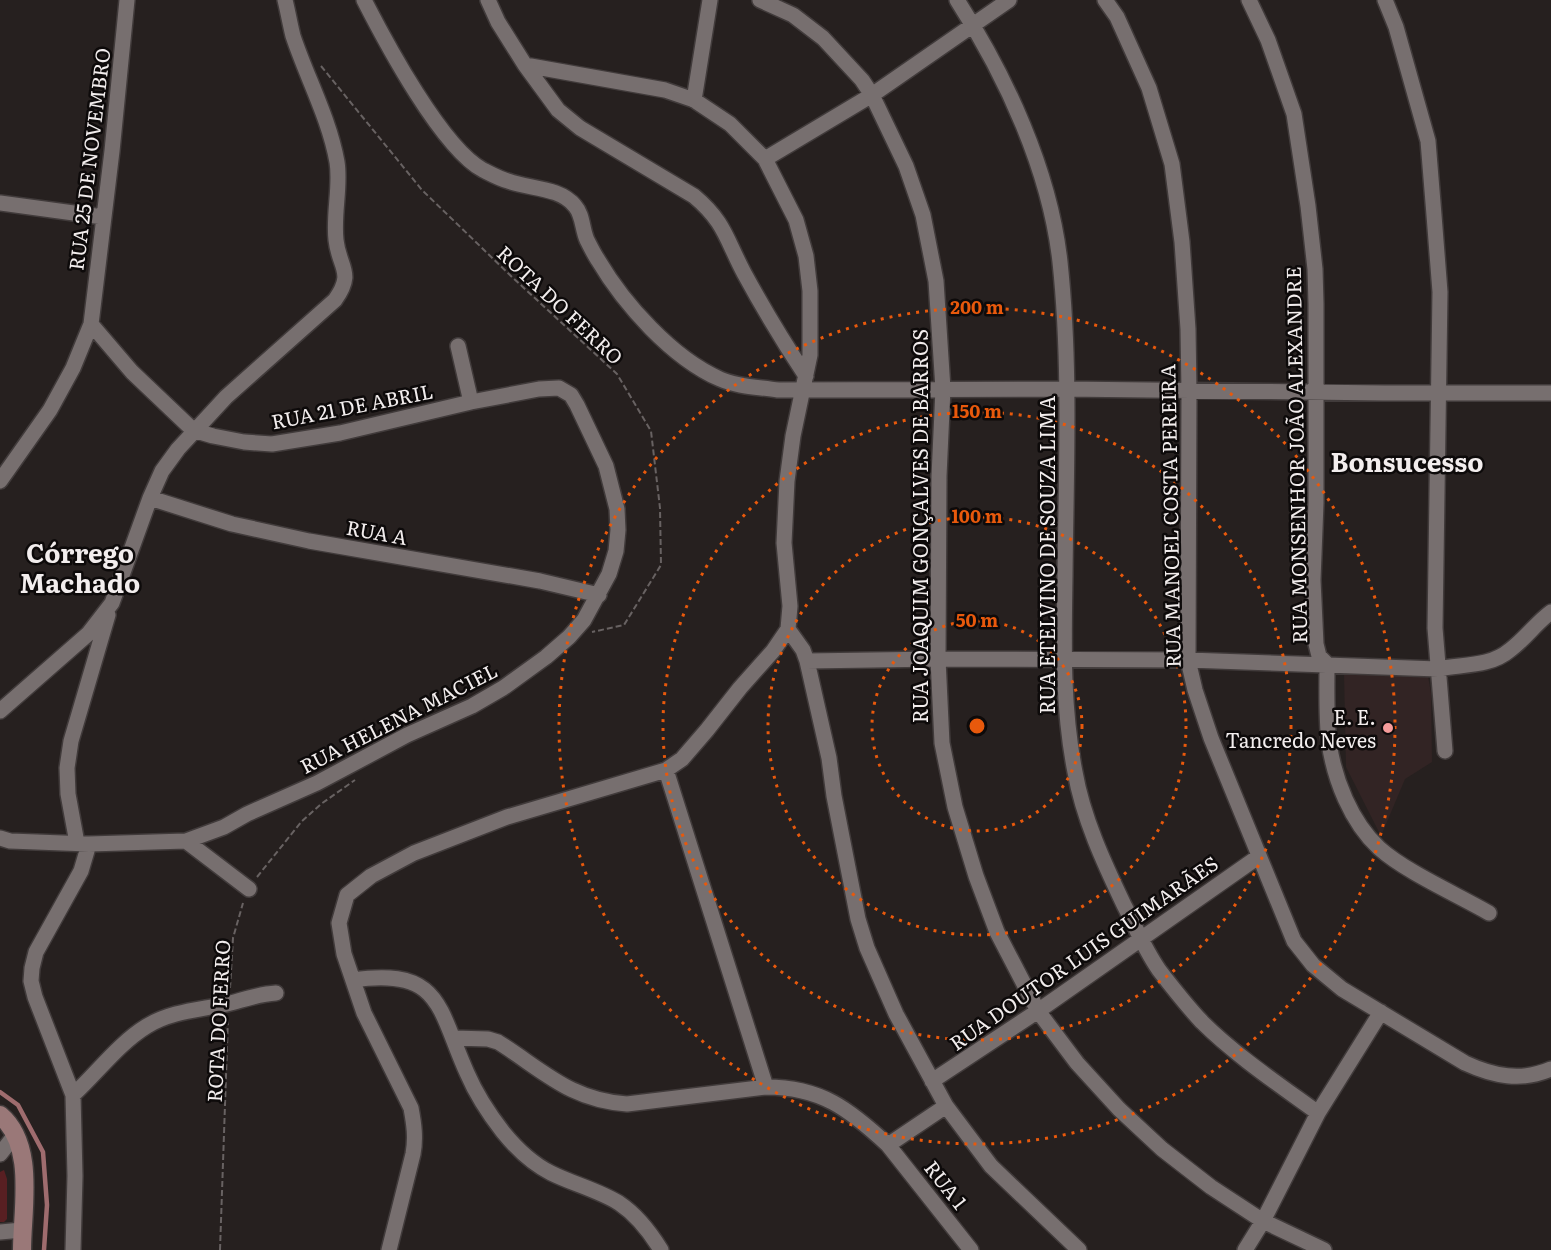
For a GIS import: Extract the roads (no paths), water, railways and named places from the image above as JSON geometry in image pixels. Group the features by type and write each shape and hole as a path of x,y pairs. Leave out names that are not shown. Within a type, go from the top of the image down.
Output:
{"street":[{"name":"RUA 25 DE NOVEMBRO","path":"0,481 50,410 73,368 91,324 128,0"},
{"path":"73,1250 75,1176 73,1095 31,981 36,952 81,871 83,843 68,794 67,768 71,741 112,603 162,471 177,448 226,397 334,300 343,288 345,277 336,243 334,218 337,163 320,107 293,34 285,0"},
{"path":"364,0 419,94 440,126 463,154 481,170 507,181 554,192 576,206 582,218 586,238 598,260 626,299 657,334 694,366 737,385 778,390 804,383 943,389 1551,393"},
{"path":"489,0 498,22 525,65 558,110 580,128 694,196 711,210 723,228 804,383"},
{"path":"694,100 710,0"},
{"name":"RUA JOAQUIM GONÇALVES DE BARROS","path":"760,0 793,15 823,38 862,80 872,95 906,166 923,215 936,280 943,389 939,476 938,659 942,743 955,807 996,932 1038,1011 1077,1063 1119,1108 1162,1149 1211,1186 1263,1221 1324,1250"},
{"name":"RUA ETELVINO DE SOUZA LIMA","path":"957,0 974,26 1005,85 1031,147 1052,214 1060,261 1066,389 1064,660 1066,714 1075,774 1083,807 1118,892 1158,969 1203,1022 1244,1057 1318,1113"},
{"path":"765,159 872,95 1009,0"},
{"name":"RUA MANOEL COSTA PEREIRA","path":"1106,0 1117,17 1149,88 1172,164 1182,242 1188,329 1188,660 1211,738 1251,833 1258,857 1294,942 1313,965 1342,989 1465,1064 1487,1073 1511,1077 1540,1074 1551,1070"},
{"name":"RUA MONSENHOR JOÃO ALEXANDRE","path":"1249,0 1268,40 1294,114 1308,206 1315,269 1314,580 1316,644 1319,656 1327,664 1329,742 1335,771 1350,809 1378,847 1398,862 1489,913"},
{"path":"1385,0 1396,27 1428,141 1440,292 1435,628 1445,751"},
{"path":"389,1250 416,1138 411,1108 364,1013 344,954 339,923 347,895 371,876 414,853 507,817 666,770 682,759 707,730 773,651 788,628 790,606 784,543 787,481 810,355 810,291 806,256 796,220 765,159 730,124 694,100 665,90 525,65"},
{"path":"0,203 103,217"},
{"name":"RUA 21 DE ABRIL","path":"91,324 132,372 193,430 213,436 272,444 340,433 471,402 539,389 560,388"},
{"path":"458,346 471,402"},
{"name":"RUA HELENA MACIEL","path":"0,838 10,842 186,841 317,783 407,735 472,706 503,688 546,657 584,620 599,595 616,551 618,530 616,502 606,466 577,405 571,395 560,388"},
{"name":"RUA A","path":"150,498 232,524 309,541 540,581 599,595"},
{"path":"0,711 88,634 112,603"},
{"path":"807,661 1188,660 1438,669 1479,664 1500,657 1551,612"},
{"path":"788,628 803,650 807,661 829,758 834,796 858,919 867,948 896,1014 946,1106 992,1166 1079,1250"},
{"path":"666,770 766,1087"},
{"path":"186,841 249,889"},
{"name":"RUA DOUTOR LUIS GUIMARÃES","path":"932,1081 1038,1011 1258,857"},
{"path":"353,980 372,977 399,979 423,988 442,1009 467,1073 481,1099 520,1151 550,1173 617,1202 651,1234 661,1250"},
{"path":"73,1095 126,1042 147,1027 173,1014 229,1004 256,995 276,993"},
{"path":"1245,1250 1263,1221 1318,1113 1381,1012"},
{"name":"RUA 1","path":"454,1038 488,1039 498,1042 571,1090 611,1102 627,1104 766,1087 803,1090 837,1104 860,1119 888,1145 971,1250"},
{"path":"888,1145 946,1106"},
{"path":"0,1115 7,1121 15,1135 25,1168 21,1250"},
{"path":"0,1154 15,1135"},
{"path":"0,1232 22,1230"}],"waterway":[{"path":"0,1092 18,1105 43,1152 47,1205 44,1250"}],"place":[{"name":"E. E. Tancredo Neves","path":"1388,728"}],"district":[{"name":"Bonsucesso","path":"1407,460"},
{"name":"Córrego Machado","path":"80,566"}]}
